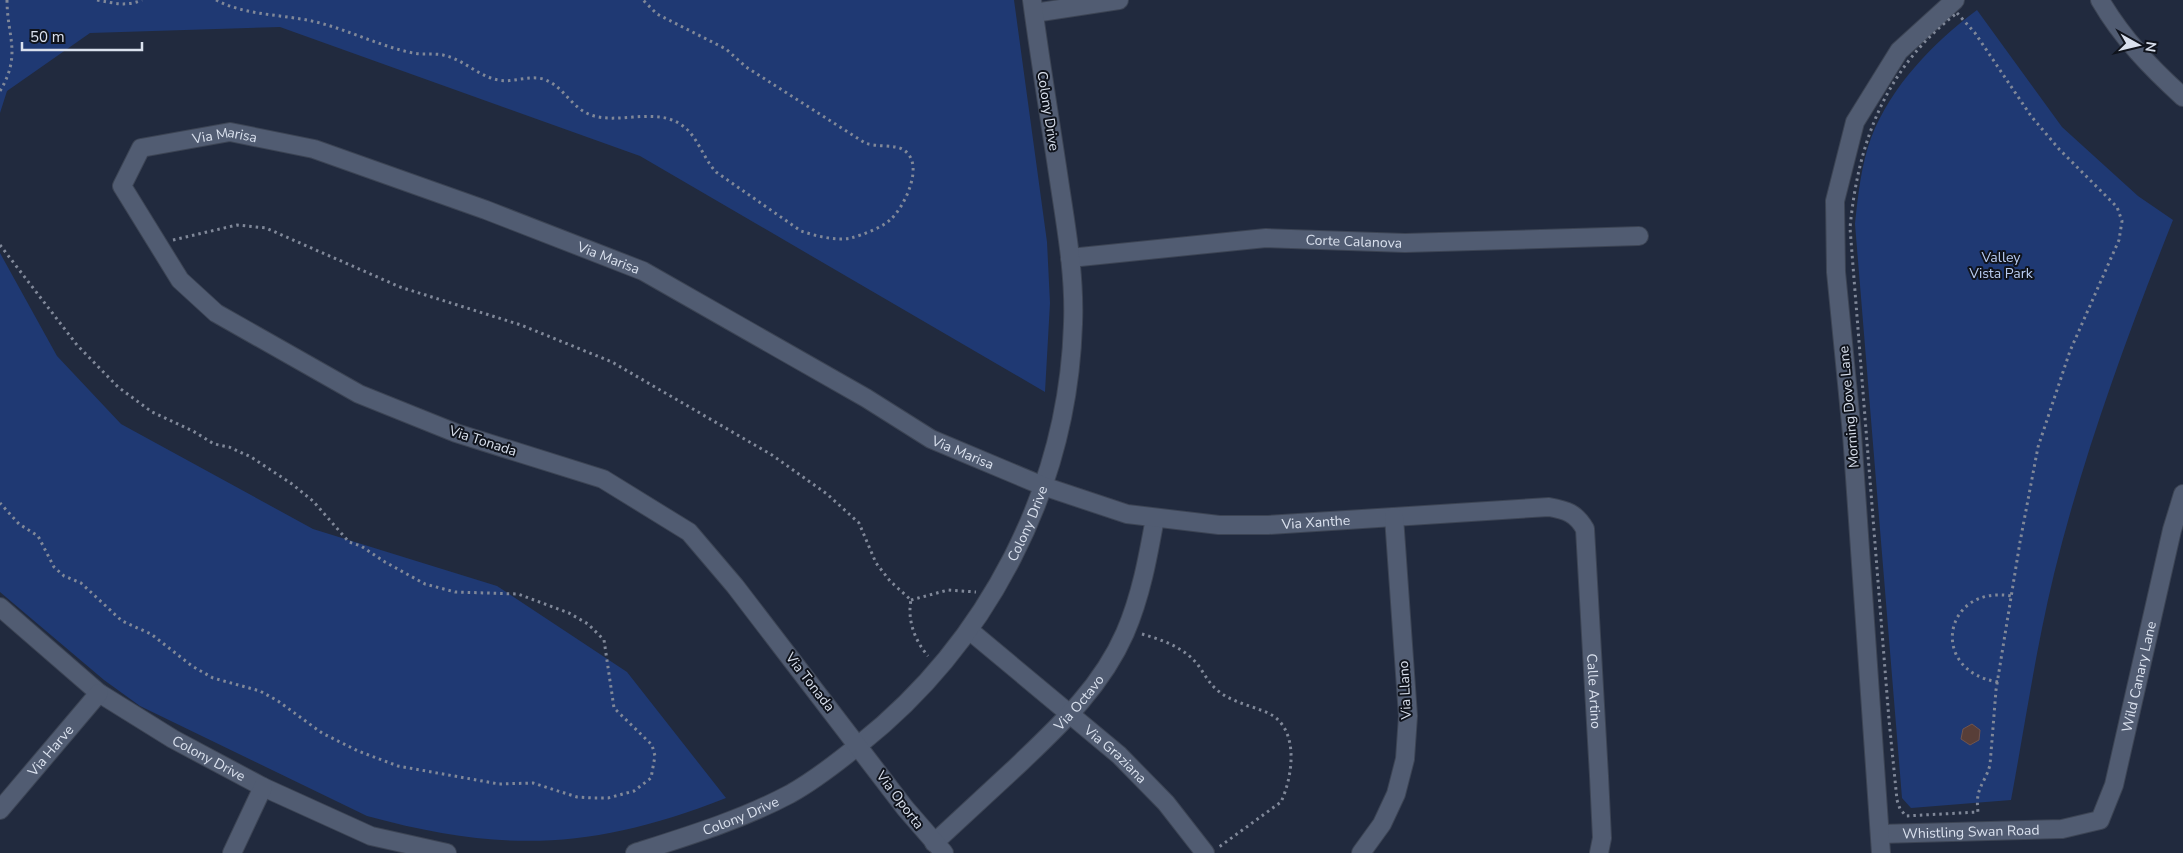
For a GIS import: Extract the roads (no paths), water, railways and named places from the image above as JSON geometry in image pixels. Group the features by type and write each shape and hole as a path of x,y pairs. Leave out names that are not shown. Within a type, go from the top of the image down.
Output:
{"street":[{"path":"1033,6 1119,0"},
{"name":"Morning Dove Lane","path":"1881,853 1852,434 1836,272 1835,200 1855,122 1899,52 1955,0"},
{"path":"2100,0 2112,21 2148,65 2183,97"},
{"name":"Colony Drive","path":"635,853 722,825 763,807 827,771 897,715 939,668 992,595 1013,559 1043,486 1054,449 1068,387 1073,323 1070,258 1033,6"},
{"name":"Via Marisa","path":"140,148 230,132 314,149 486,210 643,271 866,398 931,439 1043,486"},
{"name":"Via Tonada","path":"140,148 122,186 180,280 216,313 359,394 456,433 604,479 689,532 736,586 859,745"},
{"name":"Corte Calanova","path":"1070,258 1266,238 1406,243 1639,236"},
{"name":"Via Xanthe","path":"1043,486 1127,514 1219,525 1268,526 1549,507 1567,510 1578,517 1585,529"},
{"name":"Wild Canary Lane","path":"2062,829 2100,820 2114,785 2170,539 2183,494"},
{"name":"Via Llano","path":"1362,853 1382,824 1396,794 1405,759 1408,716 1394,517"},
{"name":"Via Octavo","path":"939,848 1087,697 1106,668 1127,629 1144,575 1155,518"},
{"name":"Calle Artino","path":"1585,529 1602,838 1599,853"},
{"name":"Colony Drive","path":"0,607 99,693 173,739 263,787 372,836 447,853"},
{"name":"Via Graziana","path":"968,630 1072,713 1119,755 1212,850"},
{"name":"Via Harve","path":"0,810 99,693"},
{"name":"Via Oporta","path":"859,745 939,848"},
{"path":"232,853 263,787"},
{"name":"Whistling Swan Road","path":"1880,834 2062,829"}],"park label":[{"name":"Valley Vista Park","path":"2001,266"}]}
